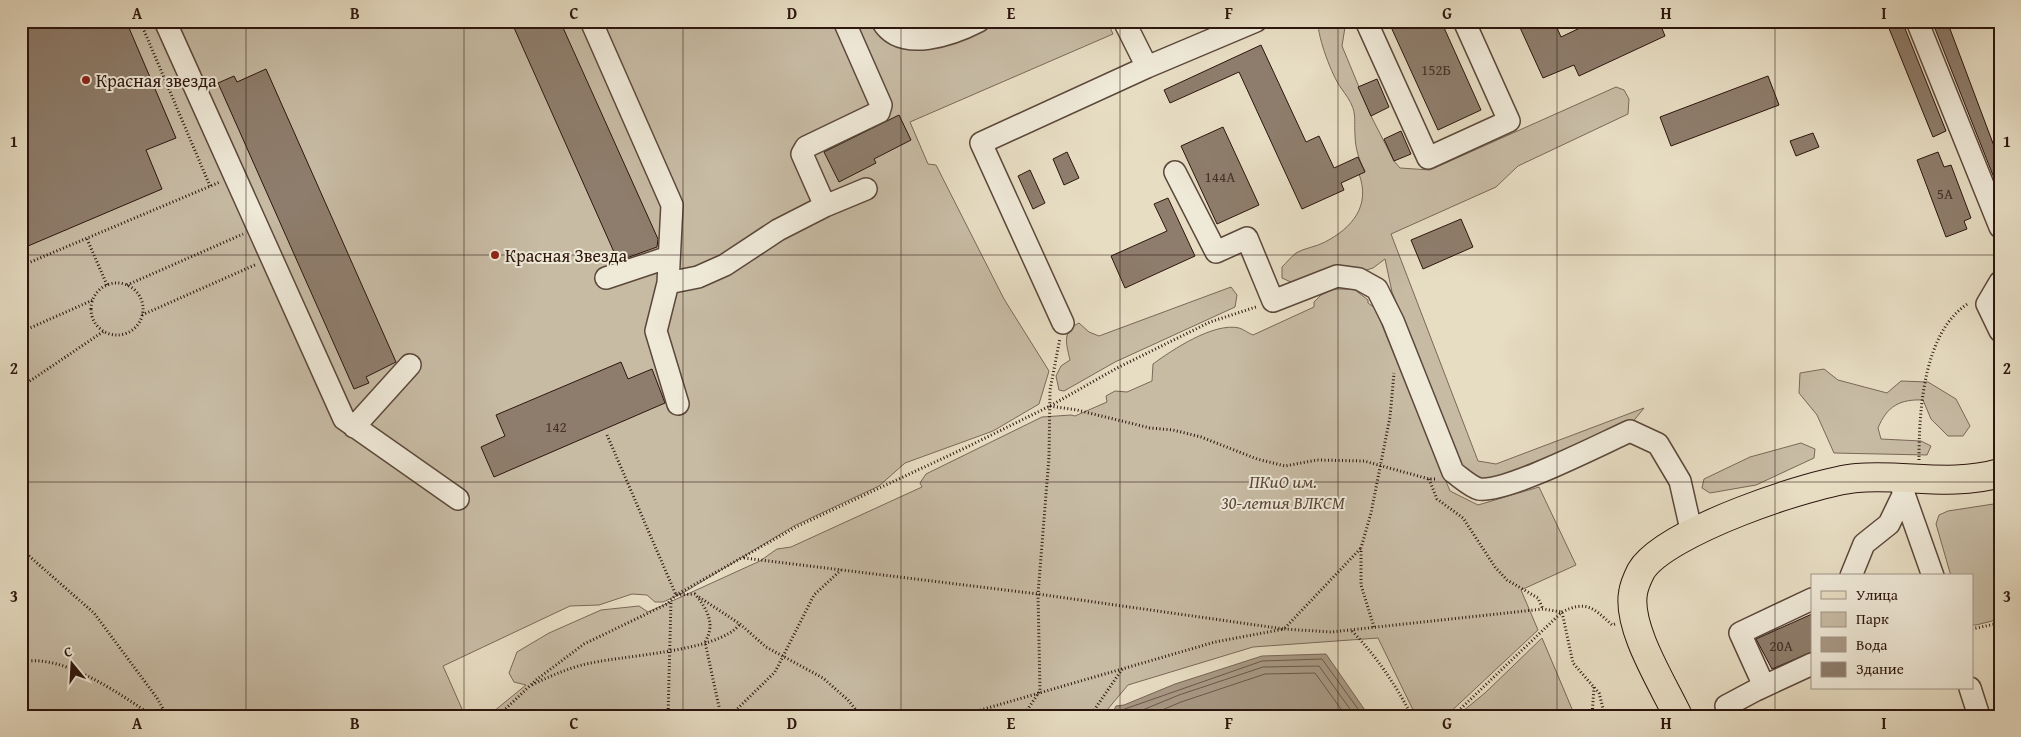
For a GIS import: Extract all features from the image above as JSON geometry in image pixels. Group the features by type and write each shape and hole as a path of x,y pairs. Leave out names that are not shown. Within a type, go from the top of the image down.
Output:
{"main road":[{"path":"1678,716 1642,640 1635,619 1633,593 1641,570 1661,552 1692,534 1736,514 1827,482 1857,478 1907,483 1962,480 2000,473"}],"street":[{"path":"165,21 344,419 458,499"},
{"path":"591,21 672,205 668,283 656,332 678,404"},
{"path":"824,206 802,154 806,147 879,112 881,105 844,21"},
{"path":"882,21 886,27 909,40 955,34 979,21"},
{"path":"1124,21 1147,67"},
{"path":"1063,323 981,143 1147,67 1256,21"},
{"path":"1366,21 1428,158 1509,121 1464,21"},
{"path":"1917,21 2000,227"},
{"path":"1175,172 1216,252 1248,238 1274,301 1337,276 1359,279 1376,289 1393,321 1453,472 1478,489 1506,486 1630,431 1658,444 1680,482 1692,534"},
{"path":"668,283 698,277 725,265 778,230 824,206 866,189"},
{"path":"606,278 669,257"},
{"path":"1998,285 1987,304 2000,332"},
{"path":"354,427 410,365"},
{"path":"1852,574 1864,544 1888,524 1907,483"},
{"path":"1907,483 1931,574"},
{"path":"1764,686 1740,633 1811,599"},
{"path":"1726,706 1811,664"},
{"path":"1971,690 1979,716"}],"path":[{"path":"140,21 210,186"},
{"path":"21,266 234,176"},
{"path":"126,285 258,228"},
{"path":"87,239 107,285"},
{"path":"142,315 271,258"},
{"path":"115,283 126,285 136,292 141,299 142,315 139,322 127,333 119,335 104,331 93,319 91,311 93,300 100,290 107,285 115,283"},
{"path":"1907,483 1919,435 1925,380 1943,329 1960,309 1998,285"},
{"path":"21,332 93,300"},
{"path":"498,716 529,686 584,644 671,600 676,595 796,527 932,464 1050,406 1117,368 1210,322 1274,301"},
{"path":"1023,716 1040,691 1038,594 1049,457 1050,390 1063,323"},
{"path":"21,387 104,331"},
{"path":"1374,627 1361,585 1361,548 1371,513 1390,417 1394,368"},
{"path":"1050,406 1077,410 1150,428 1183,432 1201,437 1257,460 1284,466 1317,460 1364,461 1429,479 1440,479 1457,474"},
{"path":"606,435 676,595"},
{"path":"1429,479 1438,499 1463,518 1495,567 1507,580 1538,598 1543,609"},
{"path":"960,716 1040,691 1216,642 1284,629 1361,548"},
{"path":"21,549 94,613 157,698 167,716"},
{"path":"744,558 1038,594 1284,629 1331,632 1351,631 1543,609 1562,612"},
{"path":"730,716 775,672 814,595 841,570"},
{"path":"676,595 695,594 740,624 766,647 824,678 848,700 861,716"},
{"path":"695,594 708,612 710,634 705,642 721,716"},
{"path":"668,716 671,600"},
{"path":"1453,716 1562,612 1574,606 1584,605 1598,612 1612,625 1635,619"},
{"path":"1562,612 1573,663 1600,694 1605,716"},
{"path":"1974,629 2000,623"},
{"path":"529,686 582,665 669,650 721,638 735,630 740,624"},
{"path":"1351,631 1373,653 1397,687 1412,716"},
{"path":"21,662 36,659 81,672 152,716"},
{"path":"1090,716 1124,668"},
{"path":"1592,716 1594,687"}],"green space":[{"name":"Красная Звезда","path":"21,21 1107,21 1113,34 910,122 928,164 936,165 1004,299 1049,371 1039,404 993,431 905,463 879,486 794,526 683,593 663,602 655,602 647,595 632,594 599,605 570,606 443,666 462,709 457,716 21,716"},
{"path":"1320,21 1346,21 1342,46 1371,116 1394,161 1400,168 1430,170 1616,87 1624,90 1629,99 1628,114 1518,166 1496,187 1391,234 1478,461 1496,464 1644,408 1627,429 1501,481 1478,478 1470,473 1462,464 1392,292 1385,259 1373,268 1360,272 1337,267 1322,270 1293,283 1282,278 1282,267 1296,253 1325,242 1351,223 1361,206 1363,196 1359,174 1365,171 1359,158 1355,139 1354,112 1349,100 1337,82 1326,57 1320,38 1318,23"},
{"path":"1231,287 1237,295 1235,307 1115,362 1064,391 1059,390 1056,376 1061,366 1070,360 1067,348 1068,334 1079,323 1089,332 1099,336"},
{"name":"ПКиО им. 30-летия ВЛКСМ","path":"1334,289 1354,289 1375,308 1450,491 1478,505 1539,487 1576,565 1521,590 1538,630 1446,716 1416,716 1378,638 1253,647 1128,685 1102,716 488,716 526,685 514,682 509,673 517,652 549,633 601,610 639,606 648,612 760,561 777,549 791,547 922,487 920,483 926,474 1042,417 1075,416 1107,402 1106,396 1115,391 1127,392 1152,381 1153,364 1194,338 1229,327 1239,328 1253,335 1314,307 1314,302 1321,295"},
{"path":"1824,369 1838,380 1887,393 1901,381 1928,382 1956,399 1970,426 1963,436 1948,436 1931,419 1923,400 1908,401 1895,405 1886,414 1878,428 1881,439 1921,441 1931,446 1927,455 1834,453 1817,415 1799,393 1800,373"},
{"path":"1801,443 1815,449 1814,458 1756,485 1710,493 1702,488 1704,479 1750,457"},
{"path":"2000,503 2000,619 1974,625 1974,574 1950,574 1936,524 1939,515 1948,511"},
{"path":"1542,638 1575,716 1457,716 1485,693"}],"water":[{"path":"1326,654 1369,716 1111,716 1116,706 1124,705 1175,684 1262,656"}],"building":[{"name":"Красная звезда","path":"21,21 126,21 176,138 146,150 162,189 21,249"},
{"path":"511,21 560,21 658,239 657,247 618,261"},
{"path":"1404,21 1441,21 1481,110 1438,130 1391,27"},
{"path":"1517,21 1554,21 1561,37 1582,27 1580,21 1659,21 1665,36 1579,76 1574,65 1543,78"},
{"path":"1886,21 1902,21 1946,131 1933,137"},
{"path":"1932,21 1947,21 2000,162 2000,193"},
{"path":"1261,45 1306,142 1319,136 1334,168 1358,157 1365,172 1341,183 1344,190 1302,209 1239,72 1170,103 1164,90"},
{"path":"266,69 396,362 366,377 369,383 354,389 218,83 234,76 237,82"},
{"path":"1768,76 1779,105 1671,146 1660,117"},
{"path":"1377,79 1389,107 1371,116 1358,87"},
{"path":"899,115 911,140 874,159 876,163 839,182 824,152"},
{"path":"1223,127 1259,205 1217,224 1181,146"},
{"path":"1401,131 1411,154 1394,161 1384,139"},
{"path":"1813,133 1819,147 1796,156 1790,141"},
{"path":"1067,152 1079,178 1064,185 1053,159"},
{"path":"1938,152 1944,167 1951,165 1971,218 1964,221 1967,229 1946,237 1917,160"},
{"path":"1030,170 1045,203 1033,209 1018,176"},
{"path":"1168,198 1195,256 1125,288 1111,256 1167,231 1154,204"},
{"path":"1461,219 1473,247 1423,269 1411,240"},
{"path":"621,362 628,379 652,369 665,403 494,477 481,447 505,436 496,415"},
{"path":"1811,614 1811,652 1772,669 1756,639"}],"place":[{"name":"Красная звезда","path":"86,80"},
{"name":"Красная Звезда","path":"495,255"}]}
